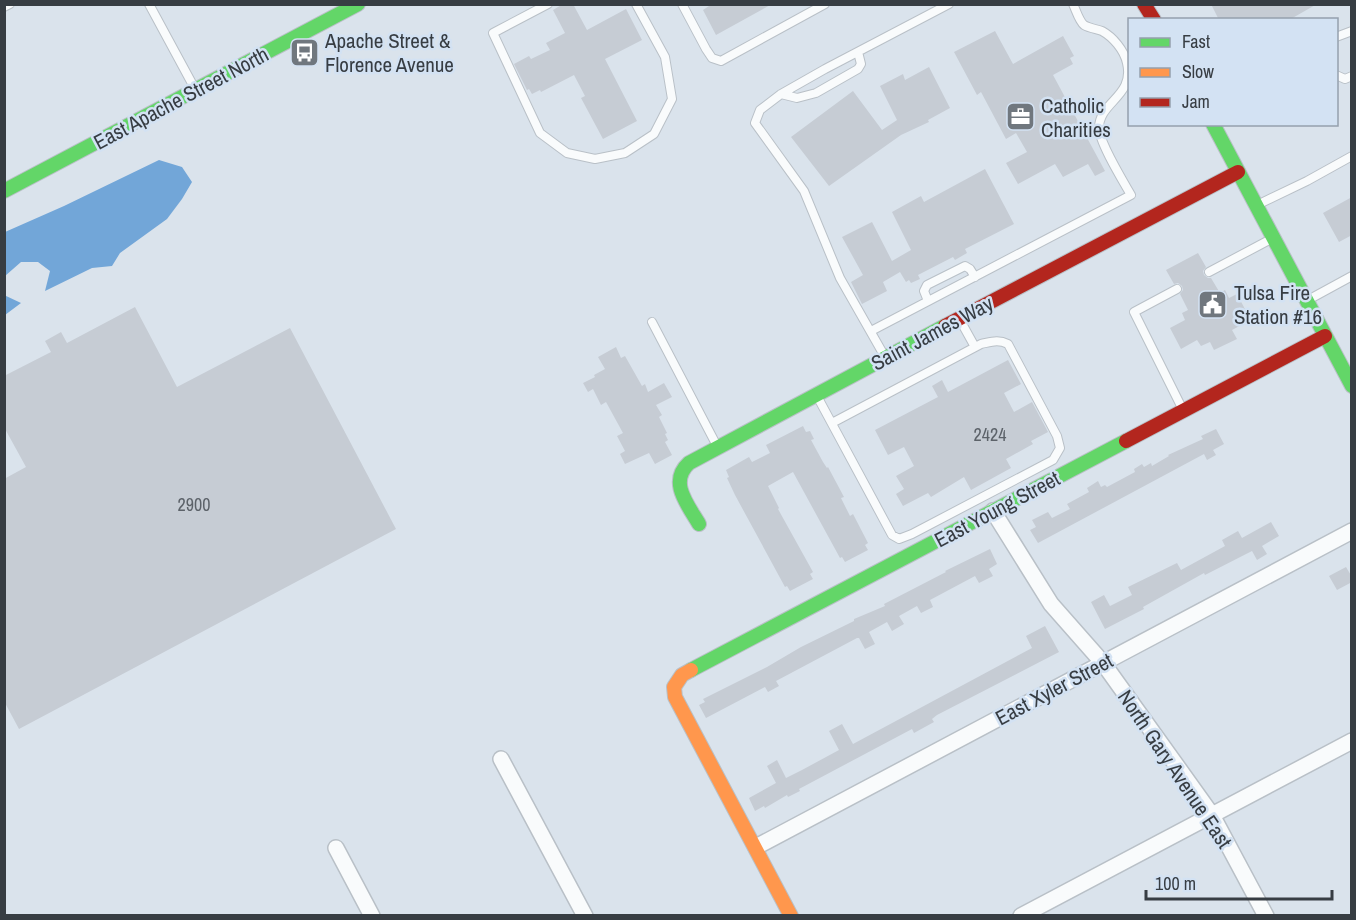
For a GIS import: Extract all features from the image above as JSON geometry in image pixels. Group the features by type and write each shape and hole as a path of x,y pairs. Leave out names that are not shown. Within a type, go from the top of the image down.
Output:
{"street":[{"path":"1144,4 1154,18"},
{"name":"East Apache Street North","path":"4,191 196,91 350,6"},
{"path":"1214,126 1352,386"},
{"name":"Saint James Way","path":"699,524 679,482 680,473 690,462 1238,172"},
{"name":"East Young Street","path":"756,847 675,697 674,687 682,675 1325,336"},
{"name":"North Gary Avenue East","path":"993,511 1051,604 1103,663 1212,815 1266,915"},
{"name":"East Xyler Street","path":"756,847 1352,531"},
{"path":"1021,915 1352,741"},
{"path":"501,759 585,915"},
{"path":"756,847 791,915"},
{"path":"336,848 372,915"}],"lane":[{"path":"4,7 10,4"},
{"path":"149,4 196,91"},
{"path":"549,4 493,33 540,133 567,153 595,159 625,153 654,134 672,99 666,57 636,4"},
{"path":"682,4 706,50 712,58 721,61 825,4"},
{"path":"885,358 840,278 804,190 755,123 760,110 781,94 949,4"},
{"path":"871,331 1131,195 1101,139 1099,127 1102,116 1124,91 1128,78 1127,52 1104,32 1083,24 1073,4"},
{"path":"781,94 797,98 816,93 858,69 861,64 858,52"},
{"path":"1338,76 1345,79 1352,76"},
{"path":"1256,206 1352,156"},
{"path":"1209,272 1273,238"},
{"path":"928,301 924,291 927,285 965,266 975,277"},
{"path":"1306,301 1352,276"},
{"path":"1177,289 1134,312 1184,411"},
{"path":"959,318 975,347"},
{"path":"652,322 718,447"},
{"path":"816,394 892,535 898,539 912,534 1053,460 1060,448 1057,436 1008,344 1002,341 981,344 832,423"}],"water":[{"path":"159,160 182,167 192,182 167,219 120,253 112,266 92,268 45,291 50,271 38,262 21,262 5,276 5,232"},
{"path":"4,295 21,303 5,315 4,315"}],"building":[{"path":"563,4 573,4 587,30 626,9 642,40 605,59 637,121 603,139 581,98 585,96 574,75 541,92 540,90 532,94 529,89 527,90 514,64 529,56 531,59 550,50 546,43 565,33 553,10"},
{"path":"712,4 772,4 716,35 703,10"},
{"path":"1211,4 1317,4 1292,18 1218,18"},
{"name":"Catholic Charities","path":"995,31 1013,64 1063,36 1074,56 1070,58 1073,64 1053,75 1105,171 1095,176 1088,164 1063,177 1055,164 1018,184 1006,163 1027,152 1016,133 1006,139 981,92 977,95 954,52"},
{"path":"929,67 950,108 928,120 929,122 901,135 829,186 791,137 853,91 882,130 897,120 880,86 903,74 905,80"},
{"path":"985,169 1014,224 965,249 967,253 955,260 953,257 918,275 920,279 911,283 909,280 906,282 900,272 883,282 887,291 862,304 851,282 863,275 842,237 872,222 892,261 911,250 892,212 921,196 924,202"},
{"path":"1352,197 1352,235 1339,242 1323,213"},
{"name":"Tulsa Fire Station #16","path":"1198,253 1206,267 1203,271 1204,275 1211,278 1220,293 1225,290 1229,298 1237,294 1247,313 1241,316 1245,323 1232,330 1237,339 1214,350 1210,342 1201,346 1197,340 1181,349 1170,328 1185,320 1182,313 1188,310 1180,294 1183,290 1182,286 1178,283 1174,284 1166,270"},
{"path":"135,307 177,387 290,328 396,529 19,729 4,701 4,479 26,467 4,427 4,376 51,352 45,341 61,332 67,343"},
{"path":"616,347 621,358 625,356 642,386 645,384 648,392 664,383 672,397 656,405 662,415 659,417 667,433 665,434 668,440 665,442 672,455 655,464 649,453 625,464 620,454 625,451 617,436 623,433 606,402 601,405 593,389 588,392 583,383 605,369 598,357"},
{"path":"1008,360 1021,384 1004,393 1014,412 1032,402 1048,432 1031,441 1033,444 1006,459 1011,468 971,490 964,477 931,497 928,493 903,506 896,494 904,489 896,476 914,466 904,447 888,455 875,430 938,397 932,386 942,380 948,392"},
{"path":"803,426 806,432 810,431 814,439 811,440 844,497 841,498 850,516 853,514 868,543 865,545 868,550 845,562 842,557 840,558 793,472 768,486 778,509 813,572 810,574 813,579 790,591 787,586 785,587 735,495 726,470 749,457 752,462 770,453 766,445"},
{"path":"1216,429 1224,444 1213,450 1216,455 1207,460 1204,454 1038,543 1030,530 1036,527 1032,520 1048,512 1052,518 1070,509 1067,504 1089,492 1087,488 1098,481 1101,487 1105,485 1107,487 1135,472 1134,469 1142,464 1144,467 1151,463 1152,466 1168,455 1203,439 1201,436"},
{"path":"1271,522 1279,536 1262,546 1267,554 1257,560 1252,551 1205,575 1204,573 1105,629 1091,602 1104,595 1110,606 1132,595 1128,587 1177,563 1181,570 1225,546 1222,540 1238,531 1242,538"},
{"path":"990,549 997,564 989,569 993,576 979,583 975,576 930,600 933,607 921,613 917,606 899,616 904,624 892,631 887,622 869,632 875,644 865,649 857,638 776,681 779,686 768,692 765,687 706,718 699,705 705,702 703,699 854,619 885,606 884,604"},
{"path":"1346,567 1352,577 1352,582 1337,590 1329,576"},
{"path":"1045,626 1059,652 937,715 932,719 934,722 914,733 912,729 799,789 800,791 755,811 749,798 776,783 767,766 777,760 786,778 802,770 839,750 829,731 842,724 853,744 1032,648 1026,636"}],"traffic: fast":[{"path":"4,191 358,4"},
{"path":"1214,126 1352,386"},
{"path":"699,524 685,501 680,486 683,470 689,463 945,326"},
{"path":"691,670 1126,441"}],"traffic: slow":[{"path":"691,670 682,675 674,687 675,697 791,916"}],"traffic: jam":[{"path":"1144,4 1153,18"},
{"path":"945,326 1238,172"},
{"path":"1126,441 1325,336"}],"place":[{"name":"Apache Street & Florence Avenue","path":"304,52"},
{"name":"Catholic Charities","path":"1020,117"},
{"name":"Tulsa Fire Station #16","path":"1213,304"}]}
